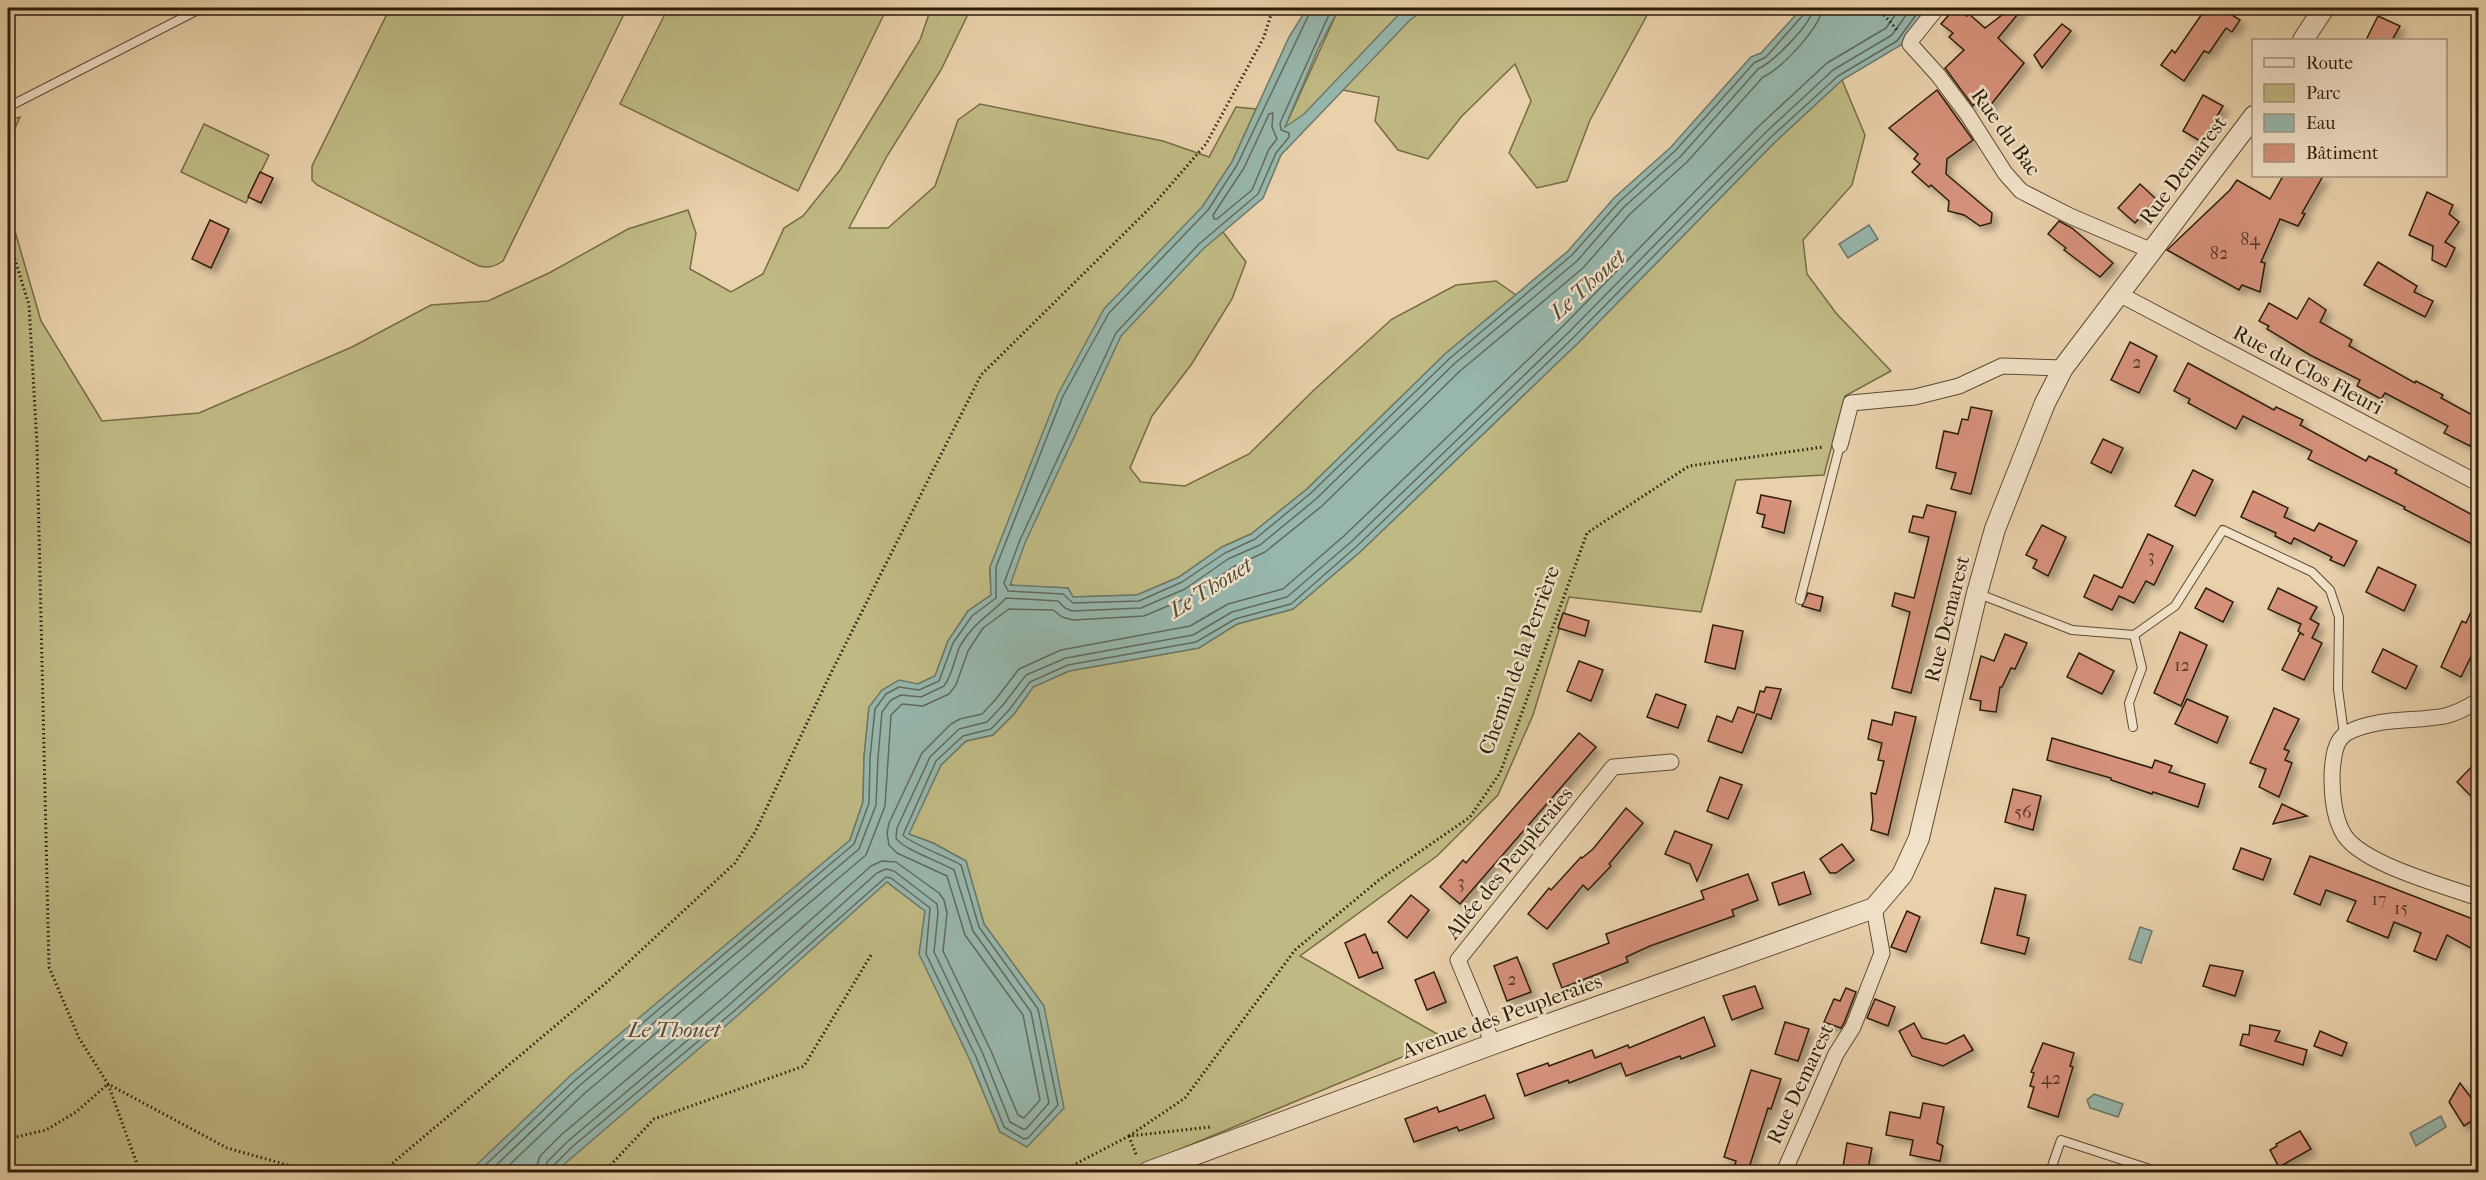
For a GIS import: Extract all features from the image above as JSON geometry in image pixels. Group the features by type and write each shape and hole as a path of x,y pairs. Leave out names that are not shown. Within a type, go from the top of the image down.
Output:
{"street":[{"path":"1910,44 1937,8"},
{"path":"2304,39 2324,8"},
{"name":"Rue du Bac","path":"1910,44 1944,83 2005,172 2021,191 2070,216 2152,251"},
{"name":"Rue Demarest","path":"1784,1173 1836,1054 1853,1028 1882,953 1874,908 1902,875 1919,838 1977,593 1995,529 2045,403 2063,368 2252,117"},
{"name":"Rue du Clos Fleuri","path":"2119,294 2478,483"},
{"path":"1840,445 1851,403 1926,394 1959,386 2002,366 2063,368"},
{"path":"2478,701 2446,716 2367,724 2344,734 2333,754 2332,781 2333,803 2342,833 2355,847 2375,860 2478,898"},
{"name":"Allée des Peupleraies","path":"1493,1044 1458,960 1613,767 1671,762"},
{"name":"Avenue des Peupleraies","path":"1143,1168 1874,908"}],"lane":[{"path":"8,107 202,8"},
{"path":"1800,600 1840,445"},
{"path":"1977,593 2072,630 2134,635 2175,606 2223,530 2312,572 2330,591 2339,617 2338,689 2344,734"},
{"path":"2133,727 2129,703 2142,668 2134,635"},
{"path":"2050,1173 2061,1140 2159,1173"}],"path":[{"path":"382,1173 606,983 735,863 756,832 830,675 981,375 1154,204 1206,144 1264,37 1273,8"},
{"path":"1488,8 1494,8"},
{"path":"1878,8 1910,44"},
{"path":"8,237 29,304 37,444 50,967 79,1038 108,1084 140,1173"},
{"name":"Chemin de la Perrière","path":"1060,1173 1129,1136 1185,1098 1295,950 1379,880 1470,817 1500,773 1587,533 1689,466 1840,445"},
{"path":"604,1173 654,1119 804,1066 871,955"},
{"path":"8,1139 46,1130 76,1112 108,1084"},
{"path":"108,1084 227,1148 313,1173"},
{"path":"1129,1136 1143,1168"}],"green space":[{"path":"390,8 627,8 503,261 494,266 479,266 317,185 312,180 312,166"},
{"path":"668,8 887,8 798,191 620,104"},
{"path":"931,8 971,8 941,70 887,156 849,228 888,228 935,186 958,120 980,104 1163,141 1209,157 1236,107 1256,109 1232,162 1203,206 1246,262 1232,299 1191,365 1152,416 1130,468 1141,482 1185,486 1249,454 1314,390 1392,319 1456,285 1496,281 1516,295 1445,354 1307,489 1251,534 1222,547 1179,577 1137,595 1073,597 1068,588 1014,586 990,567 991,595 968,611 948,641 935,676 869,707 864,757 863,802 850,840 887,882 925,911 920,954 970,1060 1000,1132 1044,1006 984,924 966,861 933,843 908,834 941,765 966,741 993,735 1014,714 1033,687 1069,671 1198,648 1237,624 1293,609 1360,552 1578,343 1774,143 1842,80 1865,135 1852,185 1803,240 1807,274 1836,313 1891,371 1845,396 1824,475 1736,480 1701,612 1569,597 1533,715 1498,795 1437,856 1300,956 1446,1039 1125,1172 8,1172 8,207 41,321 102,421 199,413 352,347 431,305 488,301 549,273 628,229 688,210 696,233 690,269 731,292 763,274 784,228 803,216 840,170 920,40"},
{"path":"1339,8 1651,8 1590,120 1567,181 1537,188 1509,153 1531,101 1515,64 1462,116 1428,159 1398,150 1375,121 1379,97 1343,90 1285,127"},
{"path":"20,117 8,144 8,120"},
{"path":"204,124 269,155 246,203 181,172"}],"water":[{"name":"Le Thouet","path":"1307,8 1339,8 1318,49 1285,127 1304,114 1405,8 1427,8 1410,20 1281,155 1263,198 1203,249 1121,336 1025,543 1010,585 1068,588 1073,597 1137,595 1179,577 1222,547 1251,534 1307,489 1445,354 1568,251 1614,198 1671,147 1751,57 1761,53 1802,8 1928,8 1901,45 1842,80 1774,143 1578,343 1360,552 1293,609 1237,624 1199,648 1069,671 1033,687 1014,714 993,735 966,741 941,765 909,834 933,843 966,861 984,924 1044,1006 1064,1108 1027,1147 1000,1132 970,1060 919,954 925,911 887,882 737,1016 555,1172 469,1172 570,1076 850,840 863,802 864,757 869,707 882,690 899,680 918,684 935,676 948,641 968,611 991,595 990,567 1058,394 1104,309 1203,206 1232,162 1289,37"},
{"path":"1869,225 1878,239 1848,258 1839,244"},
{"path":"2140,927 2152,931 2141,963 2129,959"},
{"path":"2094,1094 2123,1104 2118,1117 2090,1108 2087,1100"},
{"path":"2441,1116 2446,1127 2416,1146 2410,1133"}],"building":[{"path":"1955,8 1967,16 1969,14 1985,28 2011,8 2023,8 1998,38 2024,63 1989,107 1977,100 1973,106 1945,68 1964,50 1949,37 1953,33 1941,24"},
{"path":"2206,8 2221,8 2240,20 2232,32 2226,28 2209,53 2204,51 2184,81 2161,65 2172,50 2175,53"},
{"path":"2378,16 2400,26 2393,39 2366,39"},
{"path":"2062,24 2071,31 2042,68 2034,55"},
{"path":"1937,90 1973,140 1947,159 1946,174 1992,213 1991,223 1980,226 1964,215 1948,211 1949,201 1912,172 1920,164 1914,159 1918,154 1889,128"},
{"path":"2203,95 2223,106 2202,142 2183,131"},
{"path":"260,172 273,178 261,203 248,197"},
{"path":"2282,177 2322,177 2302,213 2305,214 2298,226 2280,219 2261,262 2265,263 2260,292 2242,285 2239,290 2167,250 2230,190 2237,180 2270,199"},
{"path":"2140,184 2156,199 2135,223 2118,208"},
{"path":"2427,192 2453,205 2449,214 2459,222 2445,242 2455,248 2446,267 2432,260 2433,246 2409,235"},
{"path":"210,220 229,229 211,268 192,259"},
{"path":"2059,221 2072,228 2113,263 2100,277 2064,250 2066,248 2048,234"},
{"path":"2378,262 2417,286 2414,292 2433,301 2425,317 2364,285"},
{"path":"2309,298 2326,310 2320,322 2352,340 2349,346 2415,383 2416,381 2443,395 2441,398 2478,418 2478,429 2470,446 2444,433 2448,426 2385,393 2381,399 2357,386 2360,380 2310,355 2267,329 2269,326 2259,321 2269,303 2297,319"},
{"path":"2130,342 2157,356 2139,393 2111,380"},
{"path":"2188,363 2274,410 2276,407 2303,420 2300,425 2366,461 2369,456 2397,470 2395,473 2478,518 2478,547 2404,509 2405,507 2308,459 2312,451 2243,416 2236,429 2188,403 2190,399 2174,391"},
{"path":"1971,407 1992,411 1971,494 1951,489 1956,473 1936,468 1944,431 1958,434 1962,419 1968,420"},
{"path":"2103,439 2123,448 2111,473 2091,463"},
{"path":"2193,470 2213,480 2195,516 2175,506"},
{"path":"2253,491 2288,508 2284,517 2314,531 2319,523 2357,541 2344,566 2330,560 2332,557 2294,538 2291,544 2275,536 2276,533 2241,517"},
{"path":"1761,495 1791,501 1784,533 1762,527 1765,515 1757,513"},
{"path":"1927,505 1956,512 1911,693 1892,688 1910,612 1892,606 1895,593 1914,598 1929,537 1909,532 1913,516 1923,518"},
{"path":"2042,525 2066,537 2048,576 2033,568 2037,560 2026,555"},
{"path":"2148,534 2173,546 2154,585 2146,581 2134,603 2119,596 2112,610 2084,597 2094,575 2122,588"},
{"path":"2378,567 2416,585 2404,611 2366,592"},
{"path":"2206,588 2233,602 2223,622 2195,608"},
{"path":"2278,588 2317,607 2310,619 2319,624 2312,638 2322,643 2304,680 2282,670 2300,633 2304,635 2298,631 2301,624 2268,609"},
{"path":"1808,593 1823,597 1820,611 1802,606"},
{"path":"2478,596 2478,642 2461,677 2441,667 2462,621 2466,623"},
{"path":"1563,613 1589,621 1585,636 1558,628"},
{"path":"1713,625 1743,631 1735,669 1705,662"},
{"path":"2180,632 2207,645 2181,706 2154,693"},
{"path":"2005,634 2027,643 2015,669 2011,668 2000,687 1996,712 1980,710 1981,701 1970,699 1981,656 1994,661"},
{"path":"2383,649 2417,666 2406,689 2372,672"},
{"path":"2079,653 2114,671 2102,694 2067,677"},
{"path":"1579,661 1603,670 1591,701 1567,691"},
{"path":"1766,687 1781,689 1771,719 1757,714 1742,753 1708,741 1717,716 1732,722 1738,707 1754,713 1760,691 1764,692"},
{"path":"1656,694 1686,705 1678,728 1647,717"},
{"path":"2187,699 2228,717 2217,743 2175,724"},
{"path":"2274,708 2299,719 2284,749 2289,751 2285,760 2292,763 2279,797 2259,787 2266,769 2250,763"},
{"path":"1895,712 1916,717 1888,835 1871,830 1873,820 1871,793 1876,794 1884,761 1878,760 1882,743 1868,739 1872,720 1892,725"},
{"path":"1579,733 1596,747 1460,904 1440,887 1463,860 1466,863"},
{"path":"2052,738 2152,768 2155,760 2172,766 2169,772 2205,784 2198,807 2153,792 2152,794 2111,780 2111,778 2047,760"},
{"path":"2478,760 2478,803 2457,782"},
{"path":"1720,777 1742,785 1728,819 1707,811"},
{"path":"2013,789 2041,796 2033,830 2005,822"},
{"path":"2282,804 2307,816 2273,824"},
{"path":"1626,808 1643,823 1609,864 1611,866 1588,890 1583,885 1547,929 1528,914 1549,888 1551,890 1581,857 1593,849"},
{"path":"1675,831 1712,845 1697,881 1690,864 1665,854"},
{"path":"1842,844 1854,860 1836,873 1830,873 1820,859"},
{"path":"2241,848 2271,859 2263,880 2233,869"},
{"path":"2310,856 2478,921 2478,952 2447,935 2436,960 2414,951 2421,933 2394,922 2388,938 2347,921 2356,901 2326,890 2320,905 2294,894"},
{"path":"1804,872 1811,894 1779,905 1772,883"},
{"path":"1748,874 1758,900 1732,910 1734,916 1650,946 1626,957 1628,962 1562,988 1553,964 1609,943 1606,934 1704,899 1701,891"},
{"path":"1995,888 2026,895 2017,935 2029,938 2025,954 1981,943"},
{"path":"1411,895 1429,910 1407,938 1388,922"},
{"path":"1907,911 1920,917 1906,952 1891,947"},
{"path":"1365,934 1373,953 1377,952 1383,968 1359,978 1345,943"},
{"path":"1517,957 1531,992 1507,1001 1494,966"},
{"path":"2210,965 2243,971 2235,996 2203,986"},
{"path":"1434,972 1446,1002 1427,1010 1415,980"},
{"path":"1755,986 1763,1008 1732,1020 1723,996"},
{"path":"1846,988 1856,992 1841,1028 1824,1022 1834,999 1840,1001"},
{"path":"1875,999 1895,1007 1888,1026 1867,1018"},
{"path":"1704,1017 1715,1046 1626,1076 1621,1063 1569,1083 1568,1080 1525,1096 1517,1074 1548,1063 1549,1066 1592,1050 1595,1058 1628,1045 1629,1048"},
{"path":"1785,1022 1809,1029 1798,1061 1775,1054"},
{"path":"1914,1023 1922,1038 1946,1044 1964,1035 1973,1050 1943,1066 1912,1056 1899,1031"},
{"path":"2250,1025 2280,1031 2275,1041 2307,1050 2303,1065 2240,1045 2243,1034 2249,1035"},
{"path":"2320,1031 2347,1043 2342,1056 2314,1046"},
{"path":"2043,1043 2074,1053 2070,1066 2073,1067 2058,1117 2028,1107 2034,1087 2030,1086 2034,1073 2031,1072"},
{"path":"1751,1070 1781,1079 1771,1109 1768,1108 1748,1171 1735,1165 1736,1161 1724,1157"},
{"path":"2460,1083 2478,1107 2478,1117 2464,1126 2449,1102"},
{"path":"1485,1095 1494,1118 1459,1131 1457,1127 1414,1142 1405,1119 1437,1107 1439,1112"},
{"path":"1923,1103 1944,1107 1937,1143 1943,1146 1940,1161 1910,1155 1913,1140 1886,1135 1890,1112 1920,1118"},
{"path":"2300,1131 2311,1149 2279,1167 2270,1150 2277,1146 2276,1144"},
{"path":"1847,1143 1872,1148 1867,1173 1842,1173"}]}
